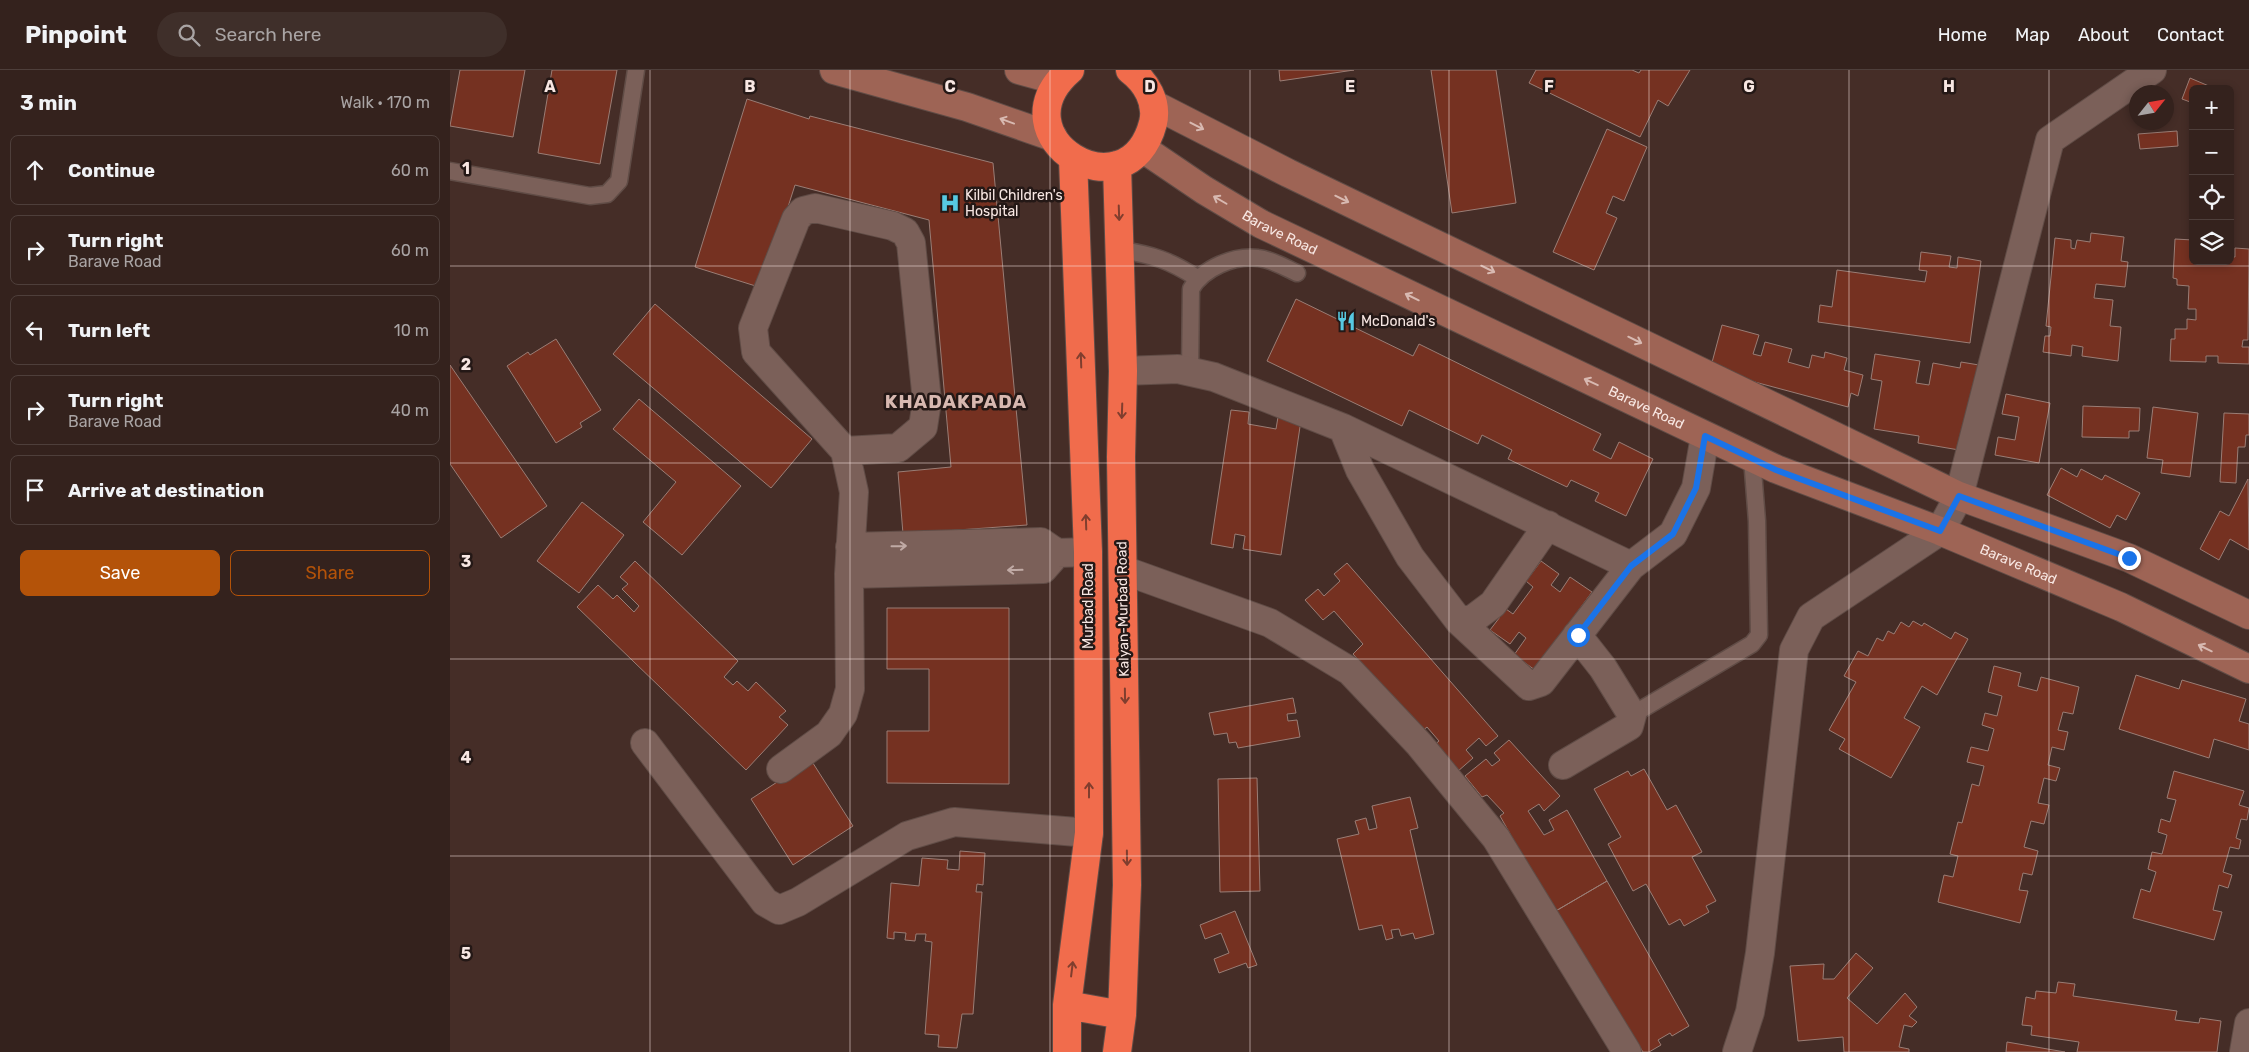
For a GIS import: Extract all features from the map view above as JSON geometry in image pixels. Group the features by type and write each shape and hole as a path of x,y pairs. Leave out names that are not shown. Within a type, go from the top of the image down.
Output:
{"highway":[{"path":"1067,73 1051,94 1048,108 1048,123 1053,137 1062,150 1073,159 1087,165 1102,167 1117,165 1130,158 1142,148 1150,135 1153,104 1148,90 1139,77 1130,70"},
{"name":"Murbad Road","path":"1067,1052 1067,1005 1089,833 1088,552 1073,159"},
{"name":"Kalyan-Murbad Road","path":"1117,165 1124,371 1121,458 1127,886 1122,1015 1117,1052"},
{"path":"1067,1005 1122,1015"}],"street":[{"path":"834,70 967,106 1053,137"},
{"path":"1020,70 1067,73"},
{"path":"1737,1052 1750,1012 1760,953 1794,650 1810,617 1940,531 1959,496 2050,140 2152,70"},
{"path":"1153,104 1288,173 1959,496 2129,558 2249,615"},
{"name":"Barave Road","path":"1142,148 1204,190 1262,224 1776,470 1940,531 2121,607 2249,669"},
{"path":"781,769 829,734 843,714 850,689 849,574 854,492 845,451 756,352 753,328 796,220 803,212 814,208 893,226 905,232 911,243 927,401 923,427 898,448 845,451"},
{"path":"1124,371 1178,370 1214,376 1343,428 1631,566"},
{"path":"1343,428 1360,470 1410,557 1459,621 1529,686 1541,682 1631,566 1673,534 1696,488 1705,436"},
{"path":"1459,621 1473,619 1493,604 1548,525"},
{"path":"850,547 1041,542 1057,553 1088,552"},
{"path":"849,574 1043,569 1057,553"},
{"path":"1123,570 1270,623 1350,671 1419,744 1496,838 1627,1052"},
{"path":"1563,765 1629,726 1632,715 1603,668 1578,635"},
{"path":"645,743 765,902 779,910 798,902 907,836 954,822 1089,833"},
{"path":"2244,1052 2249,1023"}],"lane":[{"path":"450,171 590,196 608,194 619,181 636,70"},
{"path":"1121,250 1152,255 1178,266 1197,278"},
{"path":"1190,372 1191,288 1197,278 1236,258 1260,258 1298,273"},
{"path":"1632,715 1752,644 1760,635 1757,521 1752,458"}],"building":[{"path":"460,70 525,70 513,137 450,126"},
{"path":"552,70 617,70 600,164 538,153"},
{"path":"1279,70 1354,70 1280,81"},
{"path":"1431,70 1496,70 1516,203 1452,213"},
{"path":"1536,70 1632,70 1639,73 1641,70 1690,70 1668,106 1658,100 1640,137 1529,83"},
{"path":"2190,78 2207,85 2189,85 2189,102 2182,99"},
{"path":"747,99 809,119 810,116 993,163 1027,525 903,534 898,472 951,467 929,220 795,185 762,288 695,267"},
{"path":"1607,129 1647,147 1624,201 1613,196 1606,213 1617,218 1594,270 1553,252"},
{"path":"2177,131 2178,146 2140,149 2138,134"},
{"path":"2091,233 2124,237 2121,261 2128,262 2125,287 2096,284 2094,298 2113,300 2110,326 2121,327 2118,361 2082,356 2083,347 2072,345 2071,356 2043,352 2045,336 2050,336 2051,327 2046,326 2055,238 2071,240 2071,248 2075,249 2077,240 2090,242"},
{"path":"2175,239 2189,240 2189,265 2234,265 2235,248 2249,249 2248,340 2243,340 2242,347 2249,347 2249,364 2218,363 2218,356 2206,356 2206,362 2170,361 2171,339 2175,339 2175,329 2187,329 2187,319 2196,320 2196,309 2188,309 2189,286 2177,285 2177,279 2173,278"},
{"path":"1921,252 1951,256 1949,267 1957,268 1958,257 1981,261 1970,343 1818,322 1820,305 1832,307 1837,270 1925,282 1927,271 1919,270"},
{"path":"1296,299 1413,356 1419,344 1601,434 1593,450 1611,459 1619,442 1653,459 1626,516 1595,501 1599,493 1571,480 1567,487 1508,459 1512,450 1482,435 1478,444 1409,410 1402,426 1267,361"},
{"path":"655,304 812,439 771,488 613,354"},
{"path":"1722,325 1759,335 1753,354 1761,356 1765,342 1792,349 1788,362 1809,368 1812,355 1824,358 1825,352 1847,358 1844,370 1863,375 1858,396 1851,393 1848,407 1710,370"},
{"path":"556,339 601,410 580,423 582,427 556,443 507,366 528,352 530,355"},
{"path":"1875,354 1920,361 1916,383 1929,385 1933,363 1960,368 1961,362 1979,365 1965,451 1918,443 1919,436 1874,429 1882,381 1871,379"},
{"path":"450,365 547,506 501,538 450,464"},
{"path":"2006,394 2050,403 2039,463 1995,455 1998,437 2015,440 2019,417 2002,414"},
{"path":"639,399 741,486 682,555 643,522 676,482 613,429"},
{"path":"2083,406 2140,408 2139,431 2129,431 2129,438 2082,437"},
{"path":"2153,407 2198,413 2190,477 2161,473 2163,460 2147,458"},
{"path":"1231,410 1249,412 1248,424 1276,429 1278,417 1301,420 1281,555 1243,549 1245,536 1235,534 1233,548 1211,544"},
{"path":"2224,413 2249,414 2249,435 2246,435 2245,447 2238,447 2236,483 2220,482"},
{"path":"2061,468 2077,477 2081,469 2102,480 2105,475 2140,493 2126,520 2117,515 2110,528 2047,495"},
{"path":"2248,479 2249,550 2230,539 2219,560 2200,549 2220,511 2229,516"},
{"path":"582,502 624,535 579,593 537,561"},
{"path":"635,561 738,661 724,677 733,685 737,681 748,691 756,682 786,711 779,717 788,725 746,770 577,607 598,585 613,599 617,595 634,612 639,606 622,589 628,584 620,577"},
{"path":"1541,561 1559,574 1551,585 1560,592 1570,577 1592,592 1535,670 1514,655 1526,638 1519,632 1510,644 1490,630 1506,609 1513,614 1533,587 1526,581"},
{"path":"1347,563 1498,736 1486,746 1479,738 1466,750 1473,758 1457,772 1433,746 1439,741 1427,727 1421,732 1353,654 1363,644 1334,611 1323,620 1305,600 1318,589 1324,596 1340,581 1334,574"},
{"path":"887,608 1009,608 1009,784 887,783 887,731 929,731 929,669 887,669"},
{"path":"1913,621 1922,626 1924,623 1951,639 1955,632 1968,639 1937,695 1922,686 1904,718 1920,727 1891,778 1839,749 1845,739 1829,730 1856,682 1844,676 1858,651 1868,656 1877,638 1883,641 1888,631 1894,634 1901,622 1909,627"},
{"path":"1994,666 2021,673 2018,686 2037,691 2041,677 2079,687 2073,714 2063,712 2058,730 2068,732 2064,750 2052,747 2048,765 2060,768 2056,781 2044,778 2038,803 2049,805 2044,824 2031,821 2024,847 2038,851 2032,875 2023,873 2019,890 2028,891 2020,923 1938,902 1944,875 1953,877 1958,856 1950,854 1958,822 1962,823 1972,784 1979,786 1984,766 1967,762 1971,747 1988,751 1994,729 1982,725 1985,713 1997,716 2002,696 1988,692"},
{"path":"2136,675 2179,689 2182,680 2246,699 2239,721 2249,724 2249,750 2214,739 2209,758 2119,729"},
{"path":"1293,698 1296,713 1287,714 1288,721 1297,720 1300,737 1238,748 1236,742 1229,743 1227,733 1214,735 1209,713"},
{"path":"1509,740 1560,796 1544,811 1539,804 1528,811 1544,835 1554,830 1549,820 1567,810 1607,881 1554,912 1500,816 1504,813 1487,795 1482,797 1465,776 1486,759 1492,766 1500,760 1494,753"},
{"path":"811,760 853,826 793,865 751,799"},
{"path":"1644,769 1667,810 1676,805 1702,852 1692,857 1716,901 1706,906 1709,912 1684,926 1680,919 1669,925 1646,884 1633,891 1608,844 1621,837 1594,789 1628,771 1631,776"},
{"path":"2174,771 2244,791 2239,805 2249,808 2247,820 2241,819 2236,838 2241,840 2239,849 2230,847 2223,872 2232,875 2228,888 2219,885 2213,910 2222,912 2214,940 2133,918 2141,889 2150,892 2156,872 2148,869 2152,852 2162,854 2167,835 2158,832 2161,819 2170,822 2176,800 2167,798"},
{"path":"1257,778 1260,891 1220,892 1218,779"},
{"path":"1410,797 1418,828 1410,830 1434,934 1415,939 1413,933 1401,936 1399,929 1391,930 1393,938 1386,940 1382,925 1359,930 1337,839 1359,834 1355,821 1366,818 1369,830 1377,828 1372,806"},
{"path":"960,851 985,853 983,885 977,884 976,892 982,892 973,1014 962,1014 957,1048 938,1047 939,1035 925,1034 932,942 925,941 926,934 916,934 915,941 905,940 906,933 894,932 894,939 887,938 891,883 919,886 922,858 948,860 947,869 959,870"},
{"path":"1607,881 1689,1026 1672,1036 1670,1033 1658,1040 1661,1045 1649,1052 1643,1052 1554,912"},
{"path":"1235,911 1257,965 1248,968 1246,963 1219,973 1214,959 1229,953 1221,933 1205,939 1200,925"},
{"path":"1856,953 1873,968 1847,998 1877,1024 1905,993 1917,1007 1909,1016 1917,1022 1912,1027 1904,1025 1899,1047 1909,1049 1909,1052 1844,1052 1843,1037 1798,1041 1790,966 1824,964 1823,979 1834,979"},
{"path":"2058,982 2075,984 2073,996 2177,1011 2175,1020 2199,1023 2200,1018 2221,1021 2217,1052 2077,1052 2079,1042 2031,1035 2032,1026 2022,1025 2026,997 2035,999 2036,991 2056,993"},
{"path":"2007,1042 2065,1052 2006,1052"}],"place":[{"name":"Kilbil Children's Hospital","path":"950,203"},
{"name":"McDonald's","path":"1346,321"}],"district":[{"name":"KHADAKPADA","path":"956,401"}],"route":[{"path":"1578,635 1631,566 1673,534 1696,488 1705,436 1776,470 1940,531 1959,496 2129,558"}]}
